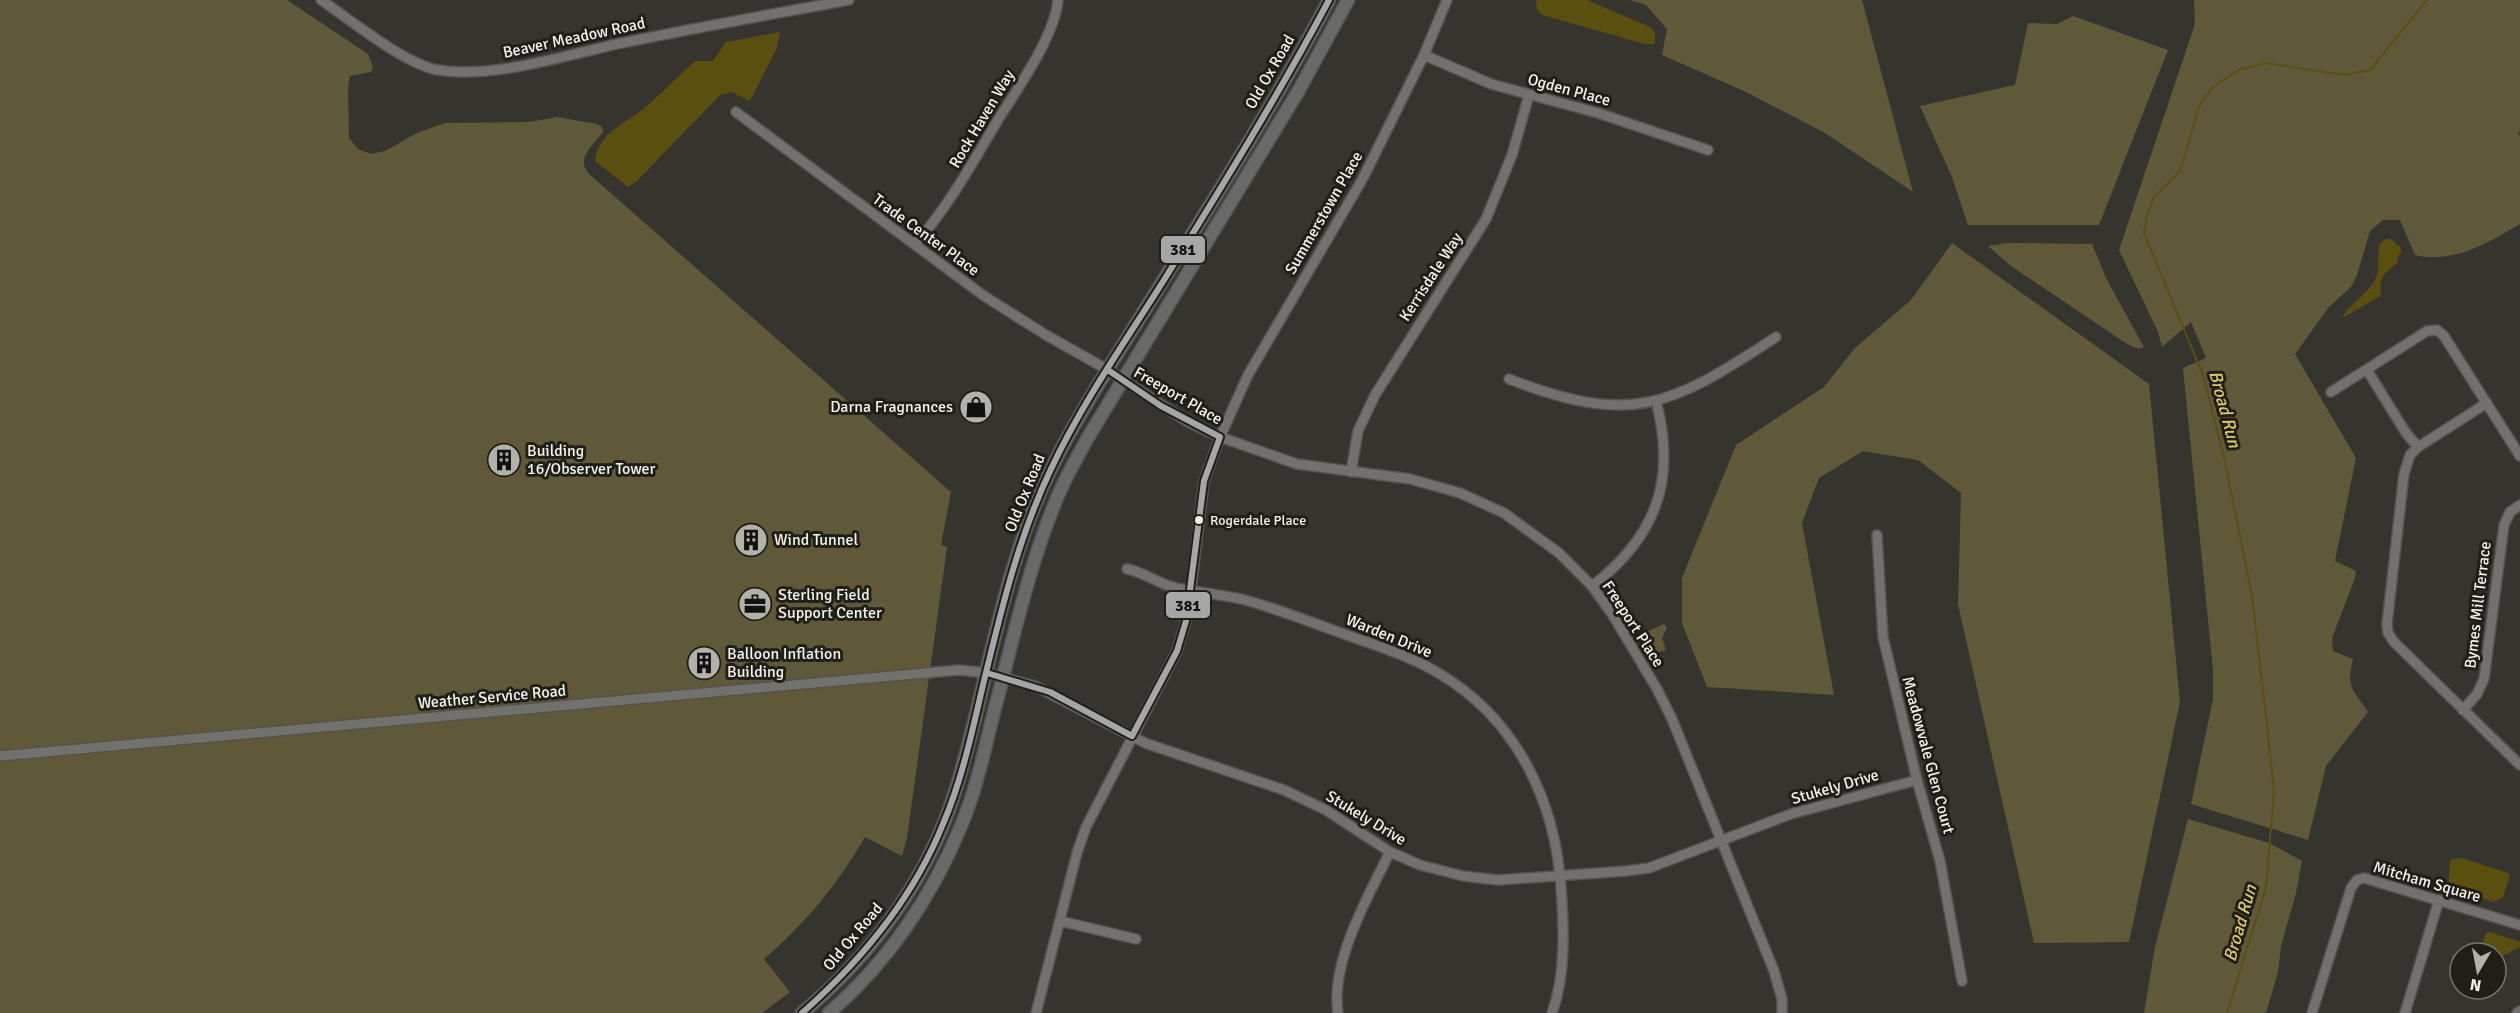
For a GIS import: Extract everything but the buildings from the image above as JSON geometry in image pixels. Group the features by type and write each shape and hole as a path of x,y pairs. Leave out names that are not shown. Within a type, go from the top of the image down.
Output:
{"main road":[{"name":"Old Ox Road","path":"802,1013 857,961 895,914 915,882 937,838 955,792 1011,578 1031,517 1050,471 1108,370 1270,107 1329,0"},
{"name":"Old Ox Road","path":"829,1013 872,971 903,934 944,863 970,800 1037,555 1060,490 1087,438 1299,90 1348,0"}],"street":[{"name":"Beaver Meadow Road","path":"321,0 410,59 435,69 458,72 522,65 710,25 849,0"},
{"name":"Rock Haven Way","path":"915,244 949,201 1025,76 1053,25 1058,0"},
{"name":"Summerstown Place","path":"1220,437 1248,375 1362,180 1424,55 1447,0"},
{"name":"Ogden Place","path":"1424,55 1491,84 1598,113 1708,150"},
{"name":"Kerrisdale Way","path":"1351,472 1358,431 1375,395 1486,219 1510,162 1529,95"},
{"name":"Trade Center Place","path":"736,112 843,194 984,296 1108,370"},
{"path":"2331,392 2427,331 2437,330 2444,336 2520,456"},
{"path":"1509,379 1549,394 1577,401 1622,406 1656,401 1683,392 1776,337"},
{"name":"Freeport Place","path":"1108,370 1123,382 1188,422 1220,437 1297,464 1428,484 1482,502 1530,530 1559,553 1592,586 1612,614 1657,689 1672,719 1774,971 1782,999 1782,1013"},
{"path":"2367,370 2406,433 2418,447"},
{"path":"1592,586 1633,549 1651,518 1662,483 1665,449 1656,401"},
{"path":"2487,403 2418,447 2410,455 2404,474 2387,629 2394,642 2520,765"},
{"path":"1036,1013 1086,827 1177,651 1186,621 1191,590 1204,481 1220,437"},
{"name":"Bymes Mill Terrace","path":"2463,710 2477,694 2484,679 2504,525 2510,512 2520,505"},
{"name":"Meadowvale Glen Court","path":"1877,535 1883,637 1917,780 1940,861 1962,981"},
{"name":"Warden Drive","path":"1127,569 1138,571 1163,584 1267,607 1414,660 1466,692 1503,728 1532,774 1549,813 1559,857 1563,940 1556,1000 1552,1013"},
{"name":"Weather Service Road","path":"0,756 907,674 959,670 987,674"},
{"name":"Stukely Drive","path":"987,674 1050,692 1132,736 1299,797 1332,814 1390,852 1420,865 1463,876 1498,880 1649,868 1824,803 1917,780"},
{"path":"1338,1013 1337,985 1360,910 1390,852"},
{"name":"Mitcham Square","path":"2312,1013 2350,888 2357,880 2364,878 2520,926"},
{"path":"2405,1013 2439,900"},
{"path":"1060,921 1136,939"}],"shaded area":[{"path":"0,0 287,0 368,54 373,67 371,72 350,76 348,87 349,138 358,149 371,154 385,151 417,133 445,123 530,122 557,117 597,124 602,127 603,132 585,157 585,168 589,174 951,492 941,545 947,547 907,838 902,856 865,837 844,871 820,902 764,959 790,992 762,1013 0,1013"},
{"path":"1536,0 1587,0 1650,27 1655,32 1655,44 1645,44 1542,15 1537,10"},
{"path":"1630,0 1862,0 1913,192 1825,133 1746,92 1662,55 1667,29 1646,5"},
{"path":"2194,0 2520,0 2520,131 2518,133 2520,136 2520,224 2470,250 2443,257 2429,257 2415,255 2400,220 2383,220 2370,231 2357,275 2351,287 2329,307 2295,354 2356,458 2335,561 2356,571 2332,638 2333,651 2353,659 2350,682 2368,712 2326,766 2308,840 2191,804 2213,699 2213,670 2183,368 2206,358 2191,322 2162,347 2158,332 2119,250 2195,24"},
{"path":"2073,16 2168,50 2099,225 1968,225 1952,177 1920,106 2015,85 2028,23 2057,24"},
{"path":"780,32 777,48 750,101 731,92 720,95 637,181 628,187 595,161 601,142 608,135 640,112 695,61 713,61 726,42"},
{"path":"2386,239 2392,239 2400,246 2402,253 2399,254 2397,263 2383,277 2381,296 2342,318 2374,281 2378,269 2380,246"},
{"path":"1952,243 2149,384 2180,702 2129,942 2034,943 1958,604 1961,493 1918,460 1863,451 1819,478 1802,523 1834,695 1707,687 1682,623 1682,578 1736,445 1824,387 1855,348 1911,300"},
{"path":"2007,243 2092,244 2107,280 2144,347 2139,349 2127,344 2011,266 1988,246"},
{"path":"1664,624 1667,628 1662,638 1666,650 1656,653 1646,632"},
{"path":"2188,819 2269,843 2302,861 2296,893 2281,946 2278,972 2266,1013 2144,1013 2155,947"},
{"path":"2462,858 2508,873 2510,876 2503,897 2494,902 2448,887 2450,862 2452,859"},
{"path":"2490,932 2520,942 2520,947 2508,953 2508,941 2483,941 2486,933"}],"waterway":[{"name":"Broad Run","path":"2227,1013 2266,888 2274,791 2252,596 2224,457 2203,375 2144,233 2147,216 2154,197 2180,171 2200,104 2213,87 2239,70 2266,63 2344,75 2370,70 2427,0"}],"transit line":[{"name":"381","path":"802,1013 865,950 884,927 917,878 950,807 971,738 1011,575 1029,521 1051,469 1090,397 1228,176 1329,0"},
{"name":"381","path":"987,673 1050,692 1132,736 1177,651 1186,621 1204,481 1220,437 1161,406 1108,370"}],"place":[{"name":"Darna Fragnances","path":"976,407"},
{"name":"Building 16/Observer Tower","path":"504,460"},
{"name":"Rogerdale Place","path":"1199,520"},
{"name":"Wind Tunnel","path":"751,540"},
{"name":"Sterling Field Support Center","path":"755,604"},
{"name":"Balloon Inflation Building","path":"704,663"}]}
